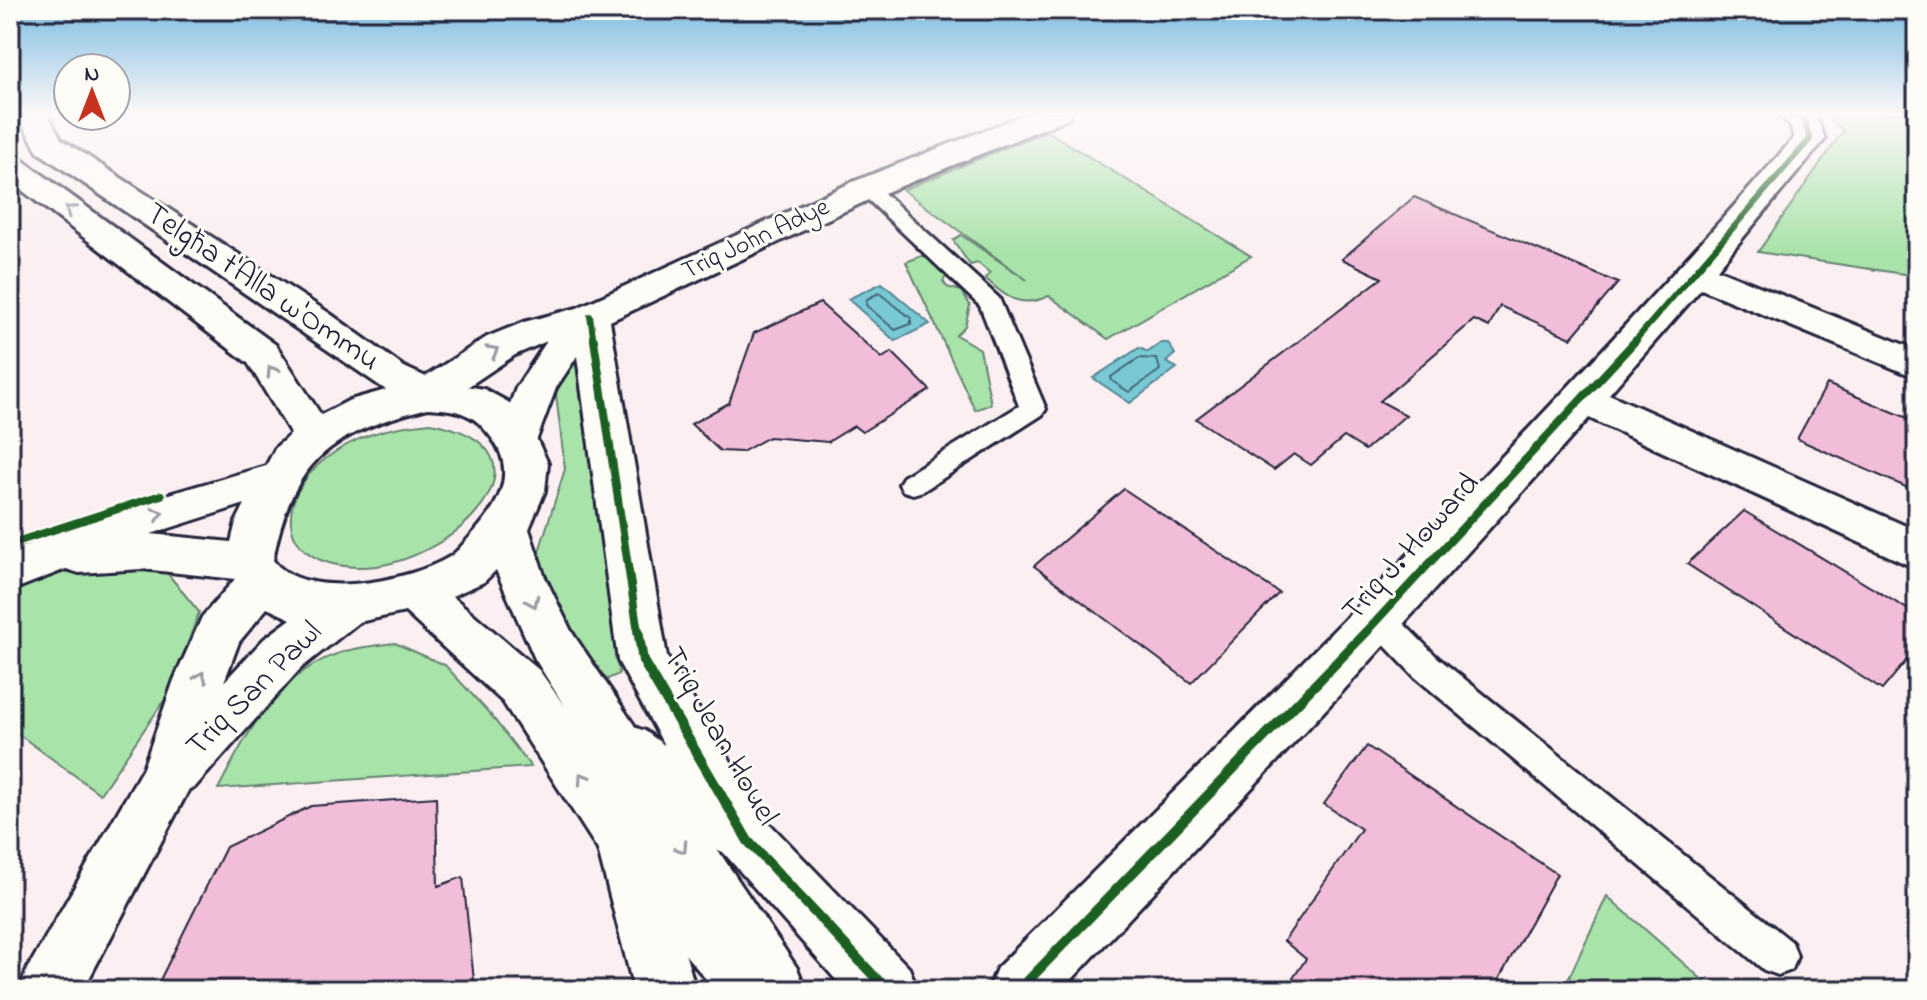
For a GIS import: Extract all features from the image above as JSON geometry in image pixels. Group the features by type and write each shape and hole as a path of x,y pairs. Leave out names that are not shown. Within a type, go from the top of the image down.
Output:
{"main road":[{"name":"Telgħa t'Alla w'Ommu","path":"71,160 304,313 390,376 428,394"},
{"name":"Triq John Adye","path":"428,394 501,346 537,331 590,316 867,188 938,160"},
{"name":"Triq J. Howard","path":"1019,990 1380,620 1697,274 1793,160"},
{"name":"Telgħa t'Alla w'Ommu","path":"10,166 262,354 314,437"},
{"path":"1697,274 1917,365"},
{"name":"Triq John Adye","path":"517,441 536,388 553,359 590,316"},
{"name":"Triq Jean Houel","path":"590,316 643,661 748,841"},
{"path":"22,568 91,553 186,554 256,572 295,601 346,605 414,591 468,569 506,529 523,491 527,463 517,441 494,412 470,399 428,394 364,410 314,437 291,458 258,522 256,572"},
{"path":"1581,398 1917,551"},
{"path":"22,568 144,518 279,478"},
{"name":"Triq Jean Houel","path":"506,529 521,575 552,644 775,990"},
{"name":"Triq San Pawl","path":"50,990 167,778 199,680 219,631 256,572"},
{"path":"414,591 521,686 622,837 755,990"},
{"name":"Triq San Pawl","path":"167,778 282,654 346,605"},
{"name":"Triq Jean Houel","path":"609,734 748,841 887,990"},
{"path":"622,837 665,990"}],"lane":[{"path":"867,188 991,303 1033,409 913,484"},
{"path":"1380,620 1426,667 1778,956"}],"green space":[{"path":"977,160 1094,160 1251,256 1108,339 1049,296 1022,301 1000,291 985,278 990,273 978,263 970,265 953,240 961,235 1027,280 903,190"},
{"path":"1823,160 1917,160 1917,276 1758,252"},
{"path":"924,255 931,258 947,276 943,281 947,287 961,291 970,305 965,326 956,335 980,349 991,404 975,410 906,262"},
{"path":"574,350 619,674 601,682 536,561 565,469 554,378"},
{"path":"431,423 472,437 491,457 493,481 481,506 458,529 427,549 393,562 358,567 329,563 309,553 296,539 291,522 293,504 302,484 317,466 338,450 371,434"},
{"path":"159,563 199,612 170,692 100,794 10,728 10,592 79,567"},
{"path":"395,643 445,665 490,714 531,767 218,789 254,725 284,688 302,673 322,660 346,651"},
{"path":"1607,896 1714,990 1563,990"}],"water":[{"path":"882,283 930,324 895,341 848,299"},
{"path":"1161,343 1168,343 1175,354 1166,362 1177,368 1130,403 1093,378 1139,348 1148,352"}],"building":[{"path":"1414,197 1618,283 1571,338 1500,306 1489,327 1474,320 1380,401 1406,415 1365,450 1344,437 1311,465 1294,454 1274,470 1196,419 1382,278 1342,259"},
{"path":"820,303 882,358 892,352 930,390 862,432 854,426 828,442 769,437 742,452 720,451 691,424 729,403 754,333"},
{"path":"1827,384 1917,422 1917,492 1797,439"},
{"path":"1124,489 1279,593 1191,683 1034,566"},
{"path":"1744,511 1917,615 1917,648 1882,690 1687,564"},
{"path":"1367,746 1557,874 1493,990 1285,990 1306,959 1284,941 1361,829 1324,804"},
{"path":"436,797 438,886 463,877 475,990 155,990 226,847 311,806"}],"cycle path":[{"path":"1019,990 1222,782 1522,466 1792,160"},
{"path":"590,316 643,661 748,841 887,990"},
{"path":"10,544 161,495"}]}
